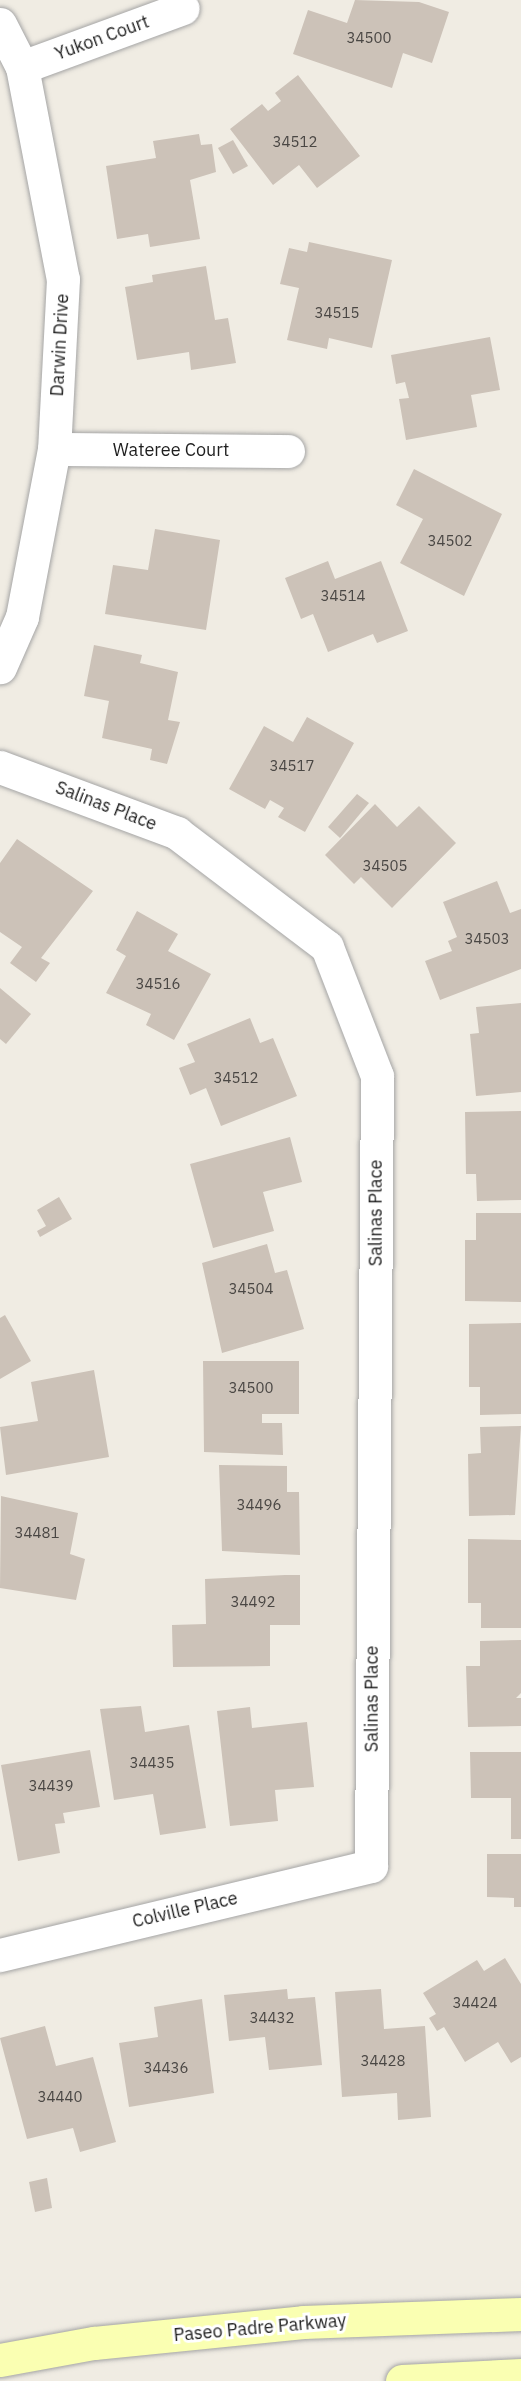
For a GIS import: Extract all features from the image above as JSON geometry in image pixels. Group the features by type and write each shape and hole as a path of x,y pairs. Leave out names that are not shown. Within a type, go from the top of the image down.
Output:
{"main road":[{"name":"Paseo Padre Parkway","path":"0,2360 94,2343 303,2322 521,2314"},
{"path":"402,2381 521,2375"}],"street":[{"name":"Yukon Court","path":"22,67 183,8"},
{"name":"Darwin Drive","path":"0,24 22,67 63,279 54,449 22,616 0,667"},
{"name":"Wateree Court","path":"54,449 288,451"},
{"name":"Salinas Place","path":"0,767 177,833 327,947 377,1076 371,1866"},
{"name":"Colville Place","path":"0,1954 371,1866"}],"building":[{"path":"355,0 419,2 449,12 432,63 403,53 392,88 293,54 308,10 347,23"},
{"path":"298,75 360,156 317,188 299,165 273,185 230,129 262,104 268,111 281,101 275,93"},
{"path":"199,134 201,145 212,144 216,172 190,180 200,239 150,247 148,234 117,239 106,166 156,158 153,141"},
{"path":"233,140 248,166 233,174 218,148"},
{"path":"309,242 392,260 372,348 329,338 327,349 287,340 299,288 280,284 289,248 307,252"},
{"path":"206,266 215,320 228,318 236,363 191,370 189,352 137,360 125,287 153,282 152,275"},
{"path":"490,337 500,390 471,395 477,427 406,440 399,399 409,398 405,382 396,384 391,355"},
{"path":"414,469 502,514 464,596 400,563 423,519 396,505"},
{"path":"155,529 220,540 206,630 105,614 113,565 148,570"},
{"path":"328,561 335,579 381,561 408,631 377,643 373,634 328,652 313,614 301,619 285,578"},
{"path":"94,645 142,655 140,663 178,672 168,720 180,722 167,764 150,760 152,749 102,738 109,701 84,696"},
{"path":"307,717 354,743 305,832 278,817 284,808 270,800 265,809 229,789 264,726 293,742"},
{"path":"357,794 369,803 340,838 328,827"},
{"path":"375,804 397,827 419,806 456,843 392,908 361,877 354,884 325,855"},
{"path":"17,839 93,891 41,958 50,963 36,982 10,963 22,947 0,932 0,863"},
{"path":"497,881 510,913 521,909 521,969 440,1000 425,961 452,951 448,941 457,937 443,902"},
{"path":"137,911 178,934 168,951 211,974 174,1040 146,1025 151,1014 106,993 126,956 116,950"},
{"path":"0,988 31,1014 6,1044 0,1039"},
{"path":"521,1003 521,1092 476,1096 470,1034 479,1033 476,1007"},
{"path":"250,1018 260,1043 273,1038 297,1096 221,1126 206,1088 190,1095 179,1068 195,1062 187,1044"},
{"path":"521,1111 521,1200 477,1201 476,1174 466,1174 465,1112"},
{"path":"290,1137 302,1182 263,1192 274,1231 213,1248 190,1164"},
{"path":"59,1197 72,1219 40,1237 37,1231 46,1226 37,1210"},
{"path":"476,1213 521,1213 521,1302 465,1301 465,1240 476,1240"},
{"path":"267,1244 275,1273 287,1270 304,1329 222,1353 202,1263"},
{"path":"5,1315 31,1361 0,1379 0,1318"},
{"path":"521,1323 521,1414 480,1415 480,1387 469,1387 469,1324"},
{"path":"203,1361 299,1361 299,1414 262,1414 262,1423 282,1423 283,1455 204,1452"},
{"path":"94,1370 109,1457 6,1475 0,1427 38,1421 31,1382"},
{"path":"521,1426 515,1515 469,1516 468,1454 481,1453 480,1427"},
{"path":"219,1465 287,1466 287,1492 299,1492 300,1555 222,1551"},
{"path":"1,1496 78,1513 70,1554 85,1559 76,1600 0,1588"},
{"path":"468,1539 521,1540 521,1628 481,1628 481,1603 468,1603"},
{"path":"300,1575 300,1625 270,1625 270,1666 173,1667 172,1625 206,1624 205,1579"},
{"path":"521,1640 521,1693 516,1698 521,1698 521,1726 468,1727 466,1666 480,1666 480,1641"},
{"path":"141,1706 145,1732 189,1725 206,1828 160,1835 153,1794 114,1800 100,1709"},
{"path":"250,1707 252,1728 307,1722 314,1787 275,1790 278,1821 230,1826 217,1711"},
{"path":"90,1750 100,1807 63,1813 65,1823 55,1824 60,1853 18,1861 1,1765"},
{"path":"470,1752 521,1752 521,1839 511,1839 511,1798 471,1798"},
{"path":"487,1854 521,1854 521,1907 514,1907 514,1898 487,1897"},
{"path":"505,1958 521,1984 521,2057 511,2063 498,2042 465,2062 444,2027 437,2031 429,2018 436,2014 423,1993 477,1960 484,1971"},
{"path":"287,1989 288,1999 315,1997 322,2065 269,2070 265,2037 229,2041 224,1995"},
{"path":"381,1989 384,2029 425,2026 431,2117 398,2120 397,2093 342,2097 335,1992"},
{"path":"202,1999 214,2093 129,2107 119,2043 158,2037 154,2007"},
{"path":"45,2026 56,2066 93,2057 116,2142 80,2152 73,2128 27,2139 0,2038"},
{"path":"47,2178 52,2208 35,2212 29,2182"}]}
